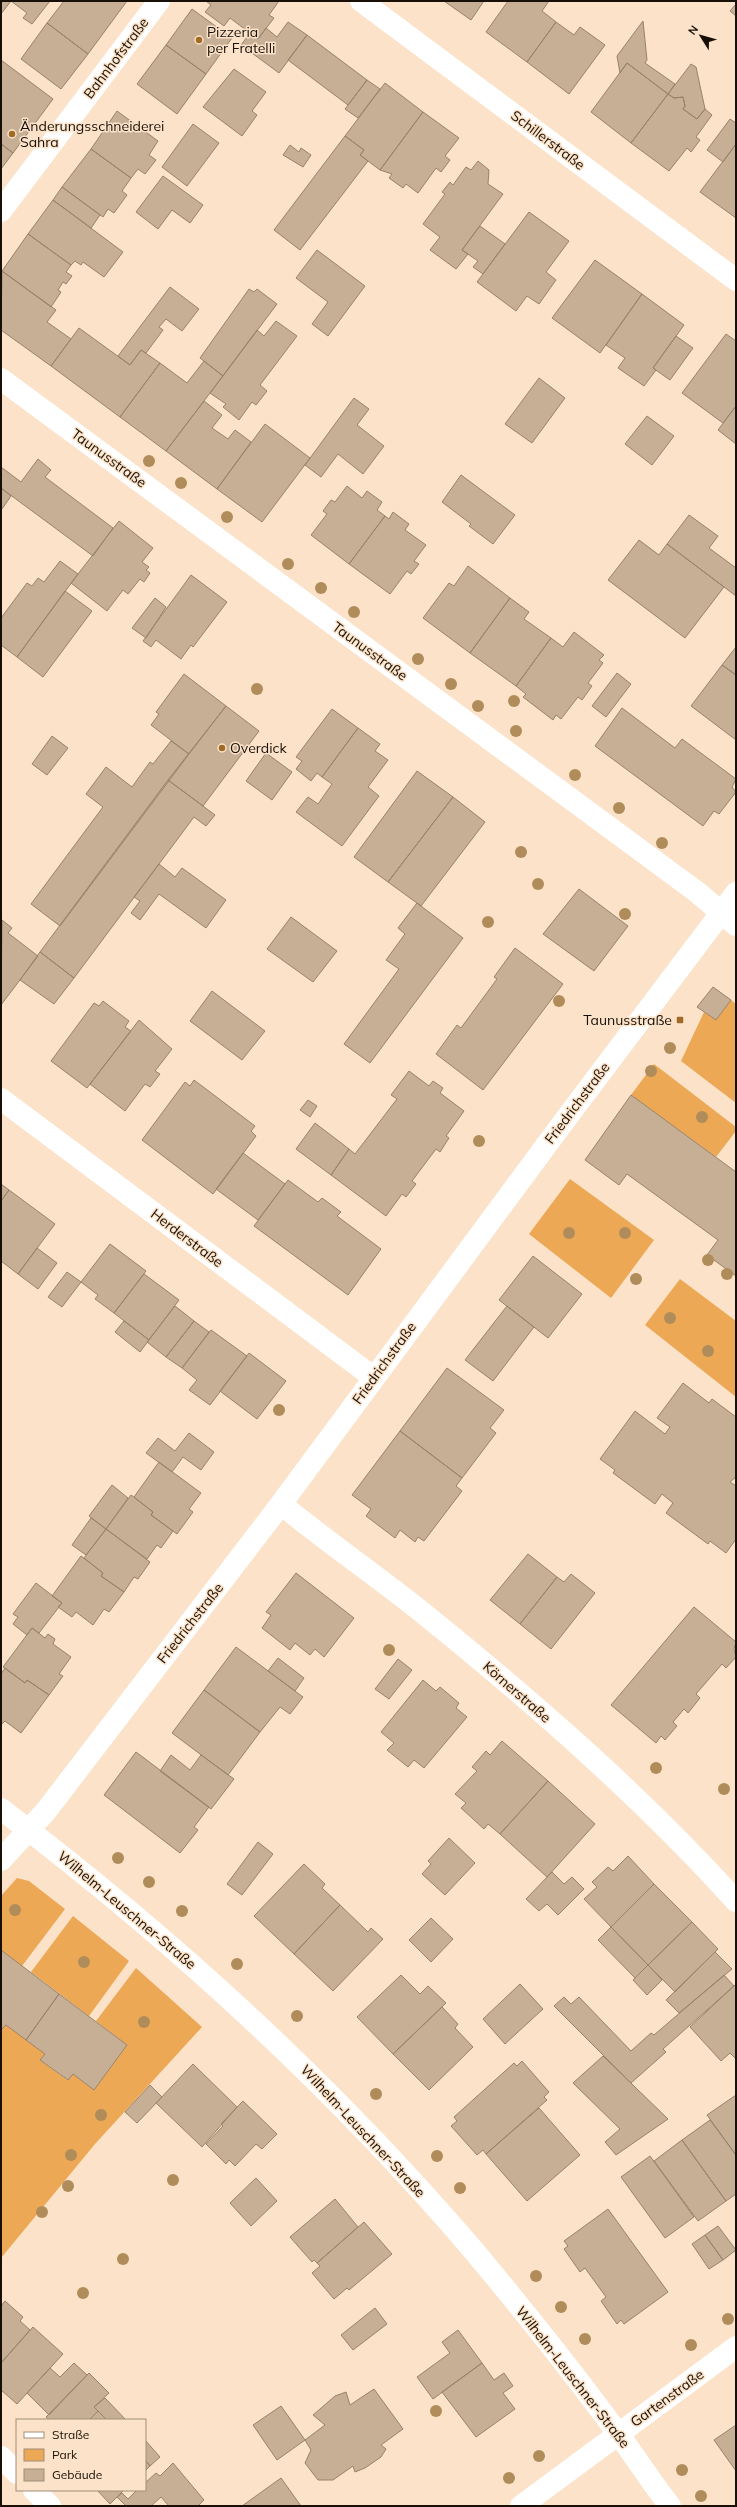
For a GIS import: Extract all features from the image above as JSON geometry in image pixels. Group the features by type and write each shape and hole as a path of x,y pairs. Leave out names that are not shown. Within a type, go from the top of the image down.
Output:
{"street":[{"name":"Bahnhofstraße","path":"1,212 159,1"},
{"name":"Schillerstraße","path":"361,1 736,280"},
{"name":"Taunusstraße","path":"1,379 697,892 728,919"},
{"name":"Friedrichstraße","path":"1,1860 46,1812 281,1504 373,1377 728,919 736,893"},
{"name":"Herderstraße","path":"1,1099 373,1377"},
{"name":"Körnerstraße","path":"281,1504 422,1612 539,1710 645,1807 736,1901"},
{"name":"Wilhelm-Leuschner-Straße","path":"1,1809 126,1907 183,1956 312,2075 386,2154 473,2251 545,2338 619,2434 670,2506"},
{"name":"Gartenstraße","path":"521,2506 736,2347"},
{"path":"1,2457 16,2472"},
{"path":"35,2491 50,2506"}],"green space":[{"path":"731,1000 736,1004 736,1103 681,1061 704,1012 716,1020"},
{"path":"654,1064 736,1127 736,1131 716,1157 631,1095"},
{"path":"570,1179 654,1240 611,1298 529,1234"},
{"path":"680,1279 736,1321 736,1397 645,1325"},
{"path":"17,1878 29,1881 65,1909 22,1966 1,1950 1,1896"},
{"path":"73,1916 129,1961 89,2016 31,1972"},
{"path":"136,1968 202,2027 95,2144 1,2258 1,2030 6,2025 45,2054 40,2060 67,2080 73,2074 94,2090 127,2045 96,2021"}],"building":[{"path":"1,1 11,1 1,14"},
{"path":"11,1 50,1 32,24 23,18 27,13"},
{"path":"64,1 127,1 88,54 47,23"},
{"path":"206,1 279,1 269,15 274,18 258,39 230,18 224,26 205,12 211,5"},
{"path":"444,1 484,1 471,20"},
{"path":"508,1 549,1 542,11 556,22 527,62 486,32"},
{"path":"736,4 736,16 730,11"},
{"path":"192,9 232,38 206,74 166,45"},
{"path":"643,21 647,60 645,63 675,84 668,94 627,63 620,73 617,56"},
{"path":"288,22 307,35 279,73 241,45 250,33 258,39 266,28 277,37"},
{"path":"556,22 574,35 580,27 605,45 569,94 527,62"},
{"path":"47,23 88,54 61,89 21,59"},
{"path":"307,35 367,80 348,105 288,60"},
{"path":"166,45 206,74 177,114 137,84"},
{"path":"1,60 53,99 13,153 1,144"},
{"path":"627,63 668,94 631,143 591,112"},
{"path":"691,64 696,67 705,109 697,119 683,109 685,106 683,97 674,98 668,94"},
{"path":"234,69 266,92 252,111 257,115 242,136 203,107"},
{"path":"367,80 380,89 358,118 345,109"},
{"path":"385,83 423,112 380,170 360,155 364,150 345,136"},
{"path":"668,94 674,98 683,97 685,106 683,109 697,119 705,109 712,115 696,137 700,140 691,152 687,148 669,171 631,143"},
{"path":"117,111 158,141 149,155 156,160 145,174 138,169 131,178 91,149"},
{"path":"423,112 459,138 445,156 450,160 441,172 436,168 418,193 406,184 403,188 389,178 392,174 380,170"},
{"path":"730,119 736,123 736,144 723,162 707,150"},
{"path":"193,124 219,143 187,186 162,167"},
{"path":"345,136 364,150 360,155 368,161 300,250 274,230"},
{"path":"1,144 13,153 1,169"},
{"path":"736,144 736,218 700,192"},
{"path":"290,145 299,152 301,148 311,155 303,167 283,155"},
{"path":"91,149 131,178 122,191 127,195 114,213 108,209 103,217 62,187"},
{"path":"478,161 489,170 488,184 503,194 462,250 468,254 456,269 430,250 440,237 423,224 445,194 442,192 450,182 453,185 466,167 471,170"},
{"path":"163,176 203,205 190,223 172,210 158,229 136,212"},
{"path":"62,187 100,215 91,228 53,200"},
{"path":"53,200 123,252 104,277 83,262 81,265 75,261 71,265 28,234"},
{"path":"529,212 569,241 546,272 556,280 539,304 527,296 516,311 477,282"},
{"path":"480,226 505,244 483,274 473,267 478,261 462,250"},
{"path":"28,234 71,265 66,272 72,276 66,284 63,282 58,290 61,292 51,307 2,271"},
{"path":"317,250 365,286 328,336 312,324 328,302 296,278"},
{"path":"595,260 642,294 600,353 552,318"},
{"path":"2,271 56,310 47,322 71,339 51,366 1,330"},
{"path":"170,287 199,309 182,331 166,319 159,327 163,330 146,353 141,350 130,365 118,356"},
{"path":"249,289 254,292 257,289 277,304 223,376 200,358"},
{"path":"642,294 684,325 653,368 656,370 644,386 618,368 625,358 606,345"},
{"path":"276,321 297,336 260,385 267,391 256,405 252,402 239,420 223,407 226,404 210,393 257,330 264,336"},
{"path":"79,328 130,365 141,350 160,363 120,417 51,366"},
{"path":"726,334 736,341 736,406 723,423 682,393"},
{"path":"676,336 693,348 670,380 653,368"},
{"path":"204,361 223,376 166,451 120,417 160,363 187,383"},
{"path":"539,378 565,398 532,443 505,424"},
{"path":"354,398 369,409 357,425 384,446 363,474 338,454 321,477 305,465"},
{"path":"204,401 222,415 212,428 228,439 235,430 251,442 217,489 166,451"},
{"path":"736,406 736,444 718,430"},
{"path":"647,416 674,436 652,465 625,444"},
{"path":"265,424 310,458 262,522 217,489"},
{"path":"38,459 51,470 45,477 113,528 93,556 1,488 1,467 21,482"},
{"path":"461,475 515,515 493,544 469,526 471,524 442,502"},
{"path":"347,486 362,498 367,491 382,502 377,510 385,516 349,564 311,535 327,514 323,511 331,500 335,502"},
{"path":"1,488 11,496 2,509 1,508"},
{"path":"393,512 409,524 405,530 426,545 414,561 419,564 411,574 407,571 390,594 349,564 385,516 389,519"},
{"path":"689,515 718,536 709,548 736,568 736,596 667,544"},
{"path":"119,521 153,548 142,562 149,567 146,570 150,573 144,582 140,579 128,594 123,590 107,611 71,583"},
{"path":"639,540 659,555 667,544 724,587 685,638 608,580"},
{"path":"60,561 78,574 17,657 1,645 1,618 27,583 32,586 38,578 44,582"},
{"path":"468,566 510,598 470,653 423,618 449,583 454,586"},
{"path":"191,575 227,602 193,647 191,645 181,659 156,640 151,647 143,641"},
{"path":"65,591 92,611 43,677 17,657"},
{"path":"155,598 166,607 146,638 132,628"},
{"path":"510,598 529,612 524,619 551,638 516,686 470,653"},
{"path":"574,632 604,655 599,660 603,663 588,683 592,686 582,700 578,697 561,719 556,715 553,720 523,697 526,694 516,686 551,638 563,647"},
{"path":"736,647 736,675 722,665"},
{"path":"722,665 736,675 736,740 691,706"},
{"path":"617,673 631,684 606,717 592,706"},
{"path":"184,674 226,706 189,754 151,725 159,714 156,712"},
{"path":"226,706 259,731 203,806 168,780"},
{"path":"622,708 675,748 682,739 736,779 732,787 736,792 719,814 714,811 703,826 595,746"},
{"path":"332,709 358,728 322,777 317,773 311,781 296,769 302,761 296,757"},
{"path":"358,728 380,744 375,751 388,760 368,787 379,796 342,846 296,812 308,797 318,804 332,784 322,777"},
{"path":"52,736 68,748 47,775 32,764"},
{"path":"171,741 189,754 60,926 31,904 103,807 86,794 106,767 132,787 150,762 153,764"},
{"path":"266,753 292,772 272,800 246,781"},
{"path":"417,771 453,797 388,882 354,857"},
{"path":"168,780 215,815 206,826 194,817 74,978 40,952"},
{"path":"453,797 485,822 421,906 388,882"},
{"path":"159,864 175,877 182,868 226,900 206,928 159,894 140,920 131,913 140,901 134,897"},
{"path":"579,889 628,926 594,971 543,934"},
{"path":"417,903 463,938 370,1063 344,1044 399,969 386,960 405,934 398,928"},
{"path":"291,917 337,951 313,982 267,949"},
{"path":"2,920 12,928 8,933 38,956 1,1005"},
{"path":"515,948 563,984 483,1090 436,1054 457,1025 461,1028 497,979 494,977"},
{"path":"40,952 74,978 54,1004 20,980"},
{"path":"713,987 731,1000 716,1020 697,1007"},
{"path":"212,991 265,1031 242,1060 190,1021"},
{"path":"103,1001 129,1021 125,1027 131,1031 87,1088 51,1061 94,1003 99,1006"},
{"path":"139,1020 172,1049 155,1071 160,1074 150,1087 145,1084 125,1111 90,1084"},
{"path":"409,1071 429,1086 433,1081 443,1088 440,1093 464,1111 446,1136 449,1138 440,1152 436,1149 412,1181 416,1184 406,1197 402,1194 386,1216 331,1175 349,1149 355,1154 397,1099 391,1095"},
{"path":"194,1080 255,1126 251,1131 256,1136 213,1194 142,1140 185,1082 190,1086"},
{"path":"631,1095 736,1172 736,1276 707,1255 718,1240 627,1174 619,1185 585,1160"},
{"path":"308,1100 317,1106 310,1117 300,1110"},
{"path":"315,1123 349,1149 331,1175 296,1149"},
{"path":"243,1153 285,1184 258,1220 216,1189"},
{"path":"288,1180 318,1202 322,1198 341,1212 337,1216 381,1249 348,1295 254,1226"},
{"path":"1,1184 9,1190 1,1201"},
{"path":"9,1190 55,1224 18,1274 1,1261 1,1201"},
{"path":"110,1244 146,1271 114,1313 95,1299 98,1295 81,1282"},
{"path":"37,1248 57,1263 38,1289 18,1274"},
{"path":"533,1256 582,1294 548,1338 499,1300"},
{"path":"67,1272 81,1282 62,1307 48,1297"},
{"path":"144,1274 179,1300 149,1340 114,1313"},
{"path":"175,1306 194,1321 166,1357 147,1342"},
{"path":"507,1306 534,1327 493,1381 465,1360"},
{"path":"124,1321 149,1340 140,1352 115,1332"},
{"path":"194,1321 209,1332 182,1368 166,1357"},
{"path":"211,1330 247,1356 210,1405 189,1390 197,1380 182,1368"},
{"path":"249,1353 286,1381 257,1419 220,1391"},
{"path":"447,1368 504,1410 490,1428 496,1433 462,1478 400,1431"},
{"path":"683,1383 709,1403 712,1399 736,1417 736,1477 730,1482 736,1486 736,1539 726,1553 710,1541 708,1544 666,1513 673,1503 662,1494 655,1504 613,1473 615,1470 600,1459 635,1411 665,1434 670,1427 657,1418"},
{"path":"400,1431 462,1478 456,1486 462,1491 424,1541 418,1537 415,1542 400,1530 395,1538 366,1516 371,1509 352,1495"},
{"path":"189,1433 214,1452 201,1470 183,1457 172,1472 146,1453 158,1438 175,1451"},
{"path":"159,1462 201,1493 189,1509 193,1512 177,1534 151,1515 153,1512 134,1497"},
{"path":"112,1485 128,1498 106,1529 89,1516"},
{"path":"131,1495 153,1512 151,1515 173,1531 161,1548 157,1545 147,1559 106,1529"},
{"path":"91,1518 106,1529 86,1555 72,1545"},
{"path":"106,1529 150,1562 138,1579 134,1577 124,1592 101,1576 103,1573 84,1558"},
{"path":"528,1554 557,1577 520,1624 490,1600"},
{"path":"81,1556 103,1573 101,1576 124,1592 109,1612 104,1609 93,1625 76,1612 72,1617 58,1607 62,1603 52,1596"},
{"path":"296,1573 354,1618 324,1657 315,1649 310,1655 295,1643 290,1650 262,1628 271,1615 266,1612"},
{"path":"571,1574 595,1593 551,1649 520,1624 557,1577 564,1582"},
{"path":"36,1583 62,1603 39,1633 32,1628 27,1635 13,1624 18,1617 13,1614"},
{"path":"694,1607 736,1642 734,1649 736,1657 726,1668 722,1664 696,1694 700,1698 688,1713 684,1709 673,1722 677,1726 665,1740 661,1736 656,1743 611,1705"},
{"path":"32,1628 45,1638 48,1634 55,1639 53,1644 71,1657 59,1674 63,1676 49,1695 27,1680 25,1683 3,1667"},
{"path":"236,1647 303,1697 290,1714 280,1707 260,1732 204,1690"},
{"path":"278,1658 304,1678 295,1691 268,1671"},
{"path":"398,1659 412,1670 389,1699 375,1689"},
{"path":"5,1668 25,1683 27,1680 49,1695 21,1733 5,1721 1,1725 1,1674"},
{"path":"423,1680 436,1691 440,1687 459,1703 456,1708 467,1717 424,1768 414,1760 408,1767 387,1750 394,1743 381,1732"},
{"path":"204,1690 260,1732 228,1775 172,1733"},
{"path":"502,1741 548,1781 500,1834 488,1824 484,1829 461,1808 466,1803 455,1794 477,1771 472,1767 486,1751 490,1755"},
{"path":"136,1752 209,1807 194,1827 198,1830 180,1853 104,1795"},
{"path":"171,1755 190,1770 201,1755 234,1779 211,1809 160,1771"},
{"path":"548,1781 595,1824 547,1877 500,1834"},
{"path":"449,1838 475,1863 445,1895 422,1874 431,1864 428,1861"},
{"path":"258,1842 273,1854 242,1895 227,1884"},
{"path":"628,1856 654,1884 611,1927 584,1899 597,1887 592,1882 608,1867 613,1871"},
{"path":"304,1864 325,1884 322,1888 340,1905 294,1954 254,1916"},
{"path":"552,1872 564,1884 572,1877 584,1889 558,1915 547,1904 539,1911 526,1899"},
{"path":"654,1884 692,1922 648,1965 611,1927"},
{"path":"340,1905 368,1932 371,1928 383,1939 333,1991 294,1954"},
{"path":"431,1918 453,1939 431,1962 409,1940"},
{"path":"692,1922 718,1949 675,1992 648,1965"},
{"path":"611,1927 648,1965 635,1978 598,1940"},
{"path":"1,1950 59,1994 26,2040 6,2025 1,2030"},
{"path":"715,1952 732,1969 679,2013 666,2000"},
{"path":"648,1965 662,1980 647,1995 633,1980"},
{"path":"401,1975 420,1994 428,1986 446,2003 393,2054 357,2017"},
{"path":"724,1975 734,1986 663,2049 666,2052 631,2083 554,2006 564,1997 571,2004 579,1997 631,2051 651,2033 654,2035"},
{"path":"520,1984 543,2009 505,2044 483,2019"},
{"path":"736,1984 736,2056 735,2058 730,2053 721,2061 690,2027"},
{"path":"59,1994 127,2045 94,2090 73,2074 68,2080 40,2060 45,2054 26,2040"},
{"path":"442,2007 458,2024 455,2028 473,2047 429,2090 393,2054"},
{"path":"603,2056 668,2119 616,2155 605,2142 620,2129 573,2083"},
{"path":"522,2061 549,2092 544,2097 547,2100 486,2154 483,2150 477,2155 451,2126 457,2121 454,2117 514,2063 517,2066"},
{"path":"193,2064 237,2107 202,2147 156,2103"},
{"path":"150,2085 162,2097 137,2123 125,2112"},
{"path":"736,2095 736,2155 707,2115"},
{"path":"243,2101 277,2134 262,2149 256,2144 235,2166 229,2160 226,2164 206,2144 223,2126 221,2124"},
{"path":"539,2108 580,2155 527,2201 486,2154"},
{"path":"710,2120 736,2155 736,2194 726,2201 682,2140"},
{"path":"682,2140 726,2201 698,2221 654,2161"},
{"path":"650,2156 694,2217 665,2238 621,2177"},
{"path":"256,2178 277,2201 251,2226 230,2203"},
{"path":"335,2199 358,2227 317,2263 314,2260 312,2262 290,2237"},
{"path":"608,2209 668,2292 624,2324 621,2320 617,2324 601,2301 606,2297 585,2268 580,2272 564,2249 568,2246 564,2241"},
{"path":"364,2222 392,2254 349,2290 347,2288 334,2299 312,2273 320,2266 317,2263"},
{"path":"718,2226 736,2250 723,2260 705,2235"},
{"path":"705,2235 723,2260 709,2269 692,2244"},
{"path":"5,2301 23,2317 20,2321 30,2330 1,2363 1,2306"},
{"path":"375,2308 387,2324 353,2350 341,2335"},
{"path":"33,2327 63,2354 17,2404 1,2390 1,2363"},
{"path":"458,2330 482,2363 433,2399 417,2377 450,2353 442,2342"},
{"path":"74,2363 87,2375 49,2415 27,2393 50,2368 60,2377"},
{"path":"482,2363 494,2380 504,2373 513,2386 503,2393 515,2409 476,2437 442,2392"},
{"path":"89,2373 109,2393 94,2407 98,2411 90,2419 49,2419 46,2417"},
{"path":"374,2389 403,2429 381,2445 386,2449 381,2457 365,2468 355,2472 353,2466 333,2480 318,2480 305,2463 311,2450 305,2440 325,2425 313,2415 335,2396 346,2392 350,2405"},
{"path":"105,2398 125,2419 106,2419 94,2407"},
{"path":"281,2406 305,2440 277,2460 253,2425"},
{"path":"98,2411 106,2419 90,2419"},
{"path":"736,2425 736,2471 714,2440"},
{"path":"146,2441 160,2457 150,2466 146,2461"},
{"path":"146,2461 150,2466 146,2470"},
{"path":"173,2463 204,2500 198,2506 169,2506 161,2497 151,2506 126,2506 117,2497 122,2493 128,2499 136,2491 146,2491 146,2482 156,2473 160,2476"},
{"path":"281,2478 301,2506 242,2506"},
{"path":"98,2491 123,2491 110,2504"}],"place":[{"name":"Pizzeria per Fratelli","path":"199,40"},
{"name":"Änderungsschneiderei Sahra","path":"12,134"},
{"name":"Overdick","path":"222,748"},
{"name":"Taunusstraße","path":"680,1020"}]}
